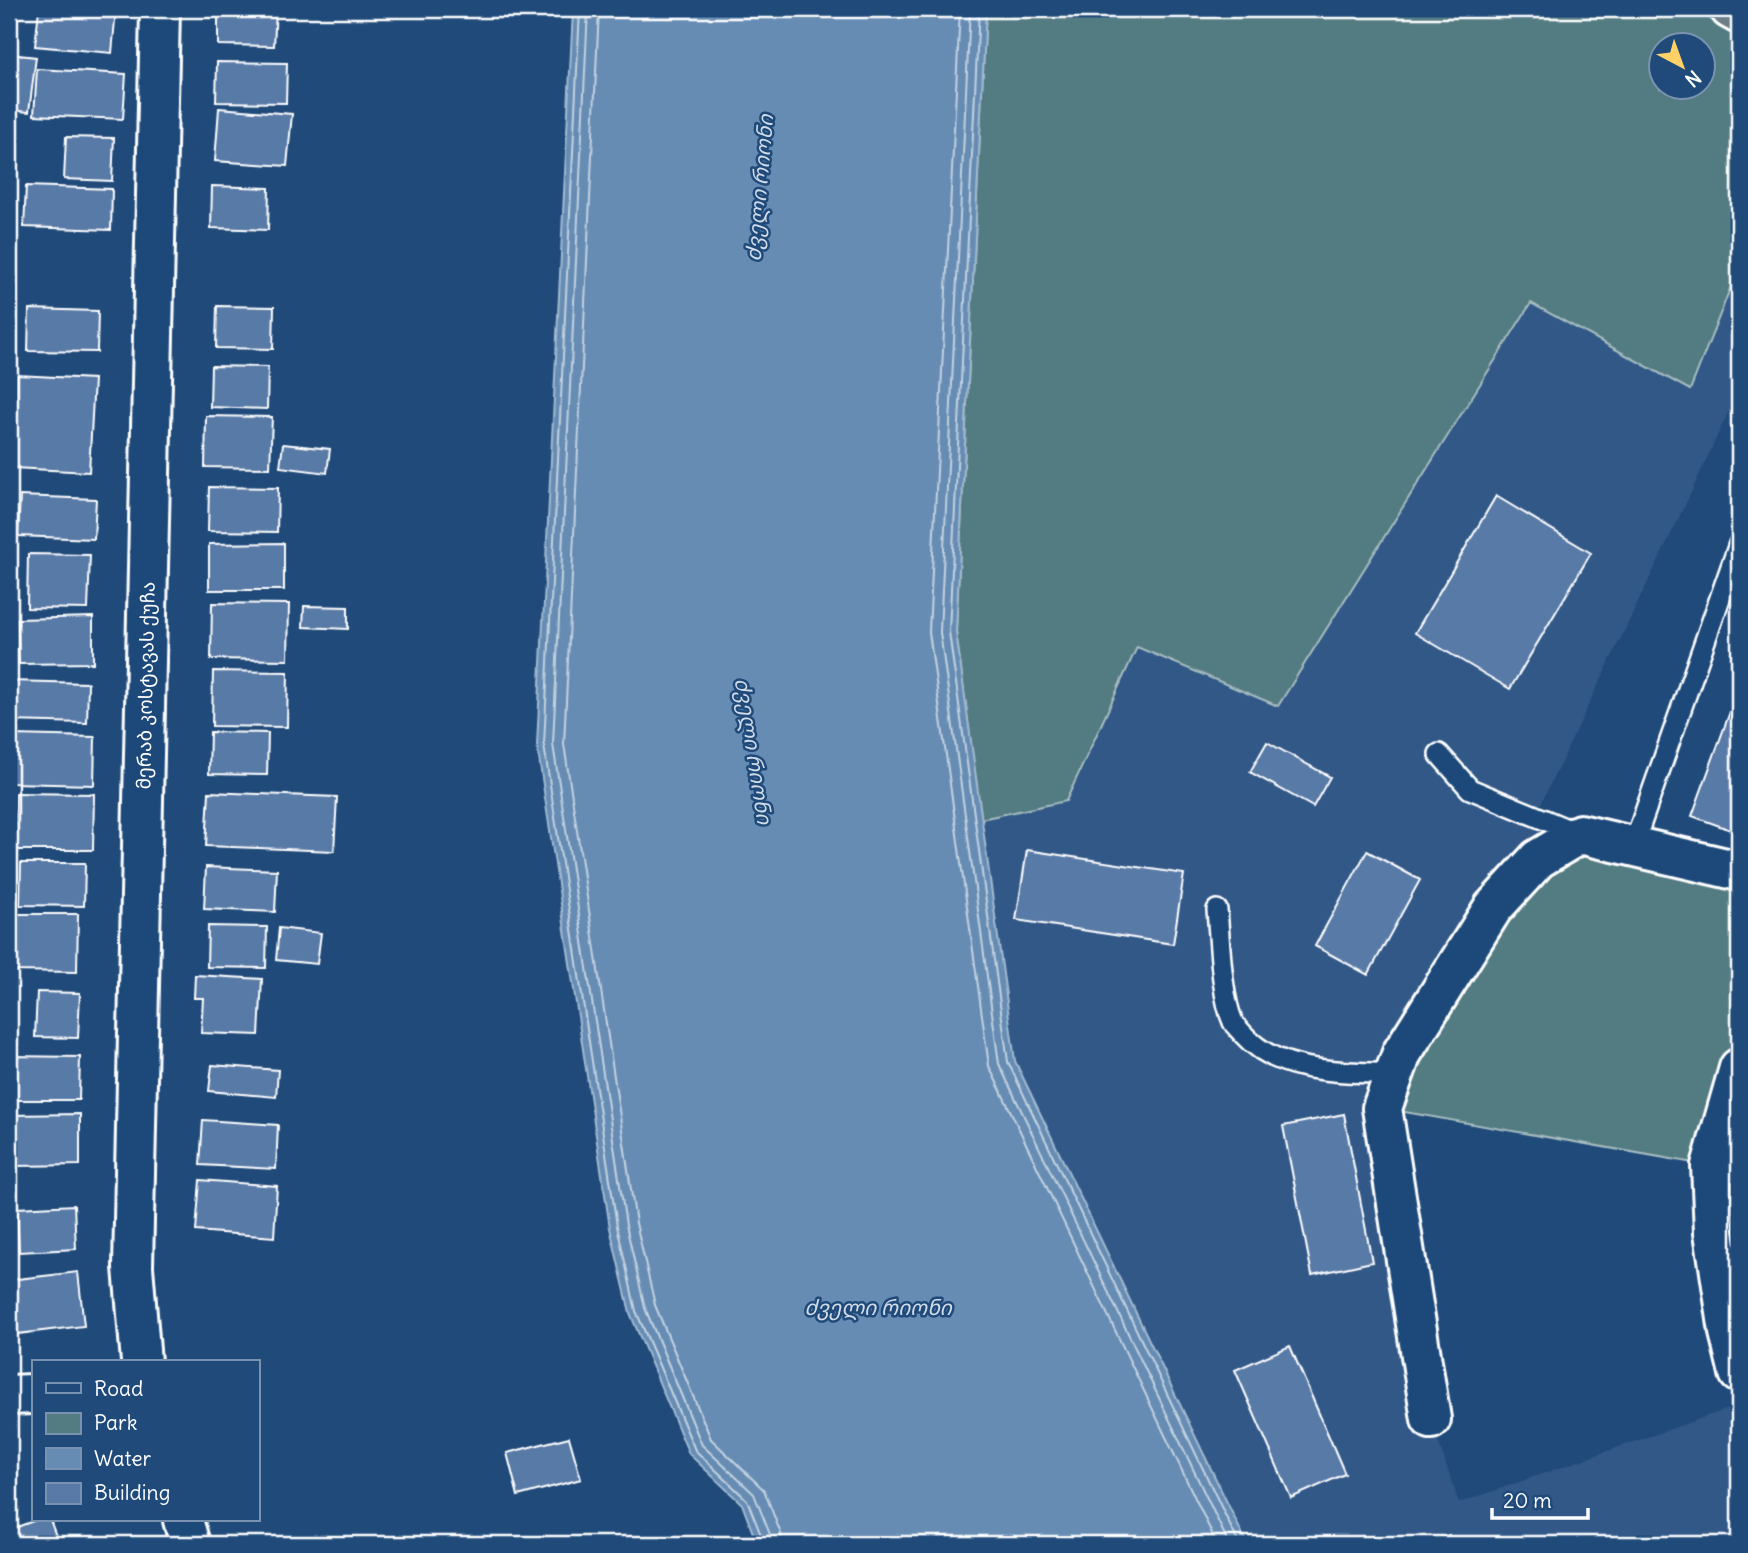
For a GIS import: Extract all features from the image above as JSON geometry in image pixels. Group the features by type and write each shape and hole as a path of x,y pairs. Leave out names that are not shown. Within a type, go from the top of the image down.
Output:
{"highway":[{"path":"1730,9 1739,14"}],"street":[{"name":"მერაბ კოსტავას ქუჩა","path":"141,1360 133,1267 160,9"},
{"path":"1431,1419 1382,1108 1402,1053 1493,908 1538,859 1580,834 1739,871"},
{"path":"1739,1068 1733,1085 1725,1169 1714,1232 1728,1332 1739,1373"},
{"path":"9,1395 32,1394"},
{"path":"184,1522 190,1544"}],"lane":[{"path":"1633,846 1739,544"},
{"path":"1439,754 1471,789 1580,834"},
{"path":"1217,910 1226,995 1234,1023 1252,1045 1283,1061 1321,1070 1394,1074"}],"shaded area":[{"path":"1739,266 1739,389 1535,816 1580,834 1382,1108 1431,1419 1459,1503 1739,1405 1739,1544 1247,1544 1015,1061 981,819 1066,801 1137,647 1278,706 1531,303 1690,390"}],"green space":[{"path":"986,9 1691,9 1739,34 1739,266 1690,390 1531,303 1278,706 1137,647 1066,801 981,819 956,632"},
{"path":"1580,834 1739,871 1739,1068 1711,1166 1382,1108 1493,908"}],"water":[{"name":"ძველი რიონი","path":"573,9 986,9 956,632 1015,1061 1247,1544 757,1544 742,1504 689,1454 630,1313 610,1228 537,745"}],"building":[{"path":"39,9 116,9 112,53 35,46"},
{"path":"218,9 276,9 274,46 218,45"},
{"path":"9,54 36,57 29,112 9,110"},
{"path":"217,62 287,63 286,103 216,102"},
{"path":"37,69 126,74 123,119 34,115"},
{"path":"219,108 292,114 287,166 215,161"},
{"path":"66,137 114,138 112,181 64,179"},
{"path":"26,186 112,189 111,230 24,227"},
{"path":"212,186 269,188 268,230 211,228"},
{"path":"217,306 274,307 273,349 216,348"},
{"path":"29,309 98,311 97,352 28,351"},
{"path":"211,366 268,367 267,409 210,407"},
{"path":"17,375 94,379 89,472 13,468"},
{"path":"206,416 272,417 270,468 205,467"},
{"path":"283,444 330,449 327,473 280,467"},
{"path":"209,487 278,488 277,532 208,531"},
{"path":"20,496 96,499 94,539 18,536"},
{"path":"1496,496 1591,553 1510,689 1415,633"},
{"path":"284,543 284,590 209,590 209,544"},
{"path":"28,554 90,555 88,609 27,608"},
{"path":"212,603 289,604 288,660 211,659"},
{"path":"304,606 348,607 348,629 303,627"},
{"path":"93,617 93,663 19,664 18,619"},
{"path":"213,671 288,672 287,727 212,726"},
{"path":"9,681 88,683 87,723 9,721"},
{"path":"1739,687 1739,833 1692,816"},
{"path":"210,732 268,733 267,775 209,774"},
{"path":"12,735 95,737 94,785 11,783"},
{"path":"1267,742 1330,777 1313,807 1250,772"},
{"path":"209,792 337,797 334,851 206,846"},
{"path":"16,793 94,794 93,850 15,850"},
{"path":"1027,850 1184,874 1173,944 1016,920"},
{"path":"1367,851 1420,880 1368,975 1315,946"},
{"path":"21,863 85,863 84,906 20,905"},
{"path":"206,867 277,870 275,912 204,909"},
{"path":"12,914 78,914 77,972 9,971"},
{"path":"208,926 267,927 266,968 207,967"},
{"path":"279,928 321,933 317,964 276,960"},
{"path":"195,975 262,979 259,1035 201,1033 203,998 194,998"},
{"path":"37,992 80,993 78,1038 35,1037"},
{"path":"9,1056 80,1057 79,1100 9,1100"},
{"path":"212,1065 278,1070 276,1097 209,1091"},
{"path":"80,1114 80,1165 15,1166 15,1156 9,1156 9,1115"},
{"path":"1344,1114 1372,1262 1312,1275 1283,1126"},
{"path":"203,1120 278,1125 276,1169 200,1165"},
{"path":"200,1180 277,1186 274,1237 196,1231"},
{"path":"74,1205 76,1249 19,1252 17,1208"},
{"path":"78,1272 84,1326 9,1335 9,1280"},
{"path":"1290,1346 1345,1474 1291,1498 1235,1370"},
{"path":"569,1437 581,1479 518,1496 507,1453"},
{"path":"32,1521 51,1522 59,1544 9,1544 9,1530"},
{"path":"1449,1535 1452,1544 1424,1544"}]}
